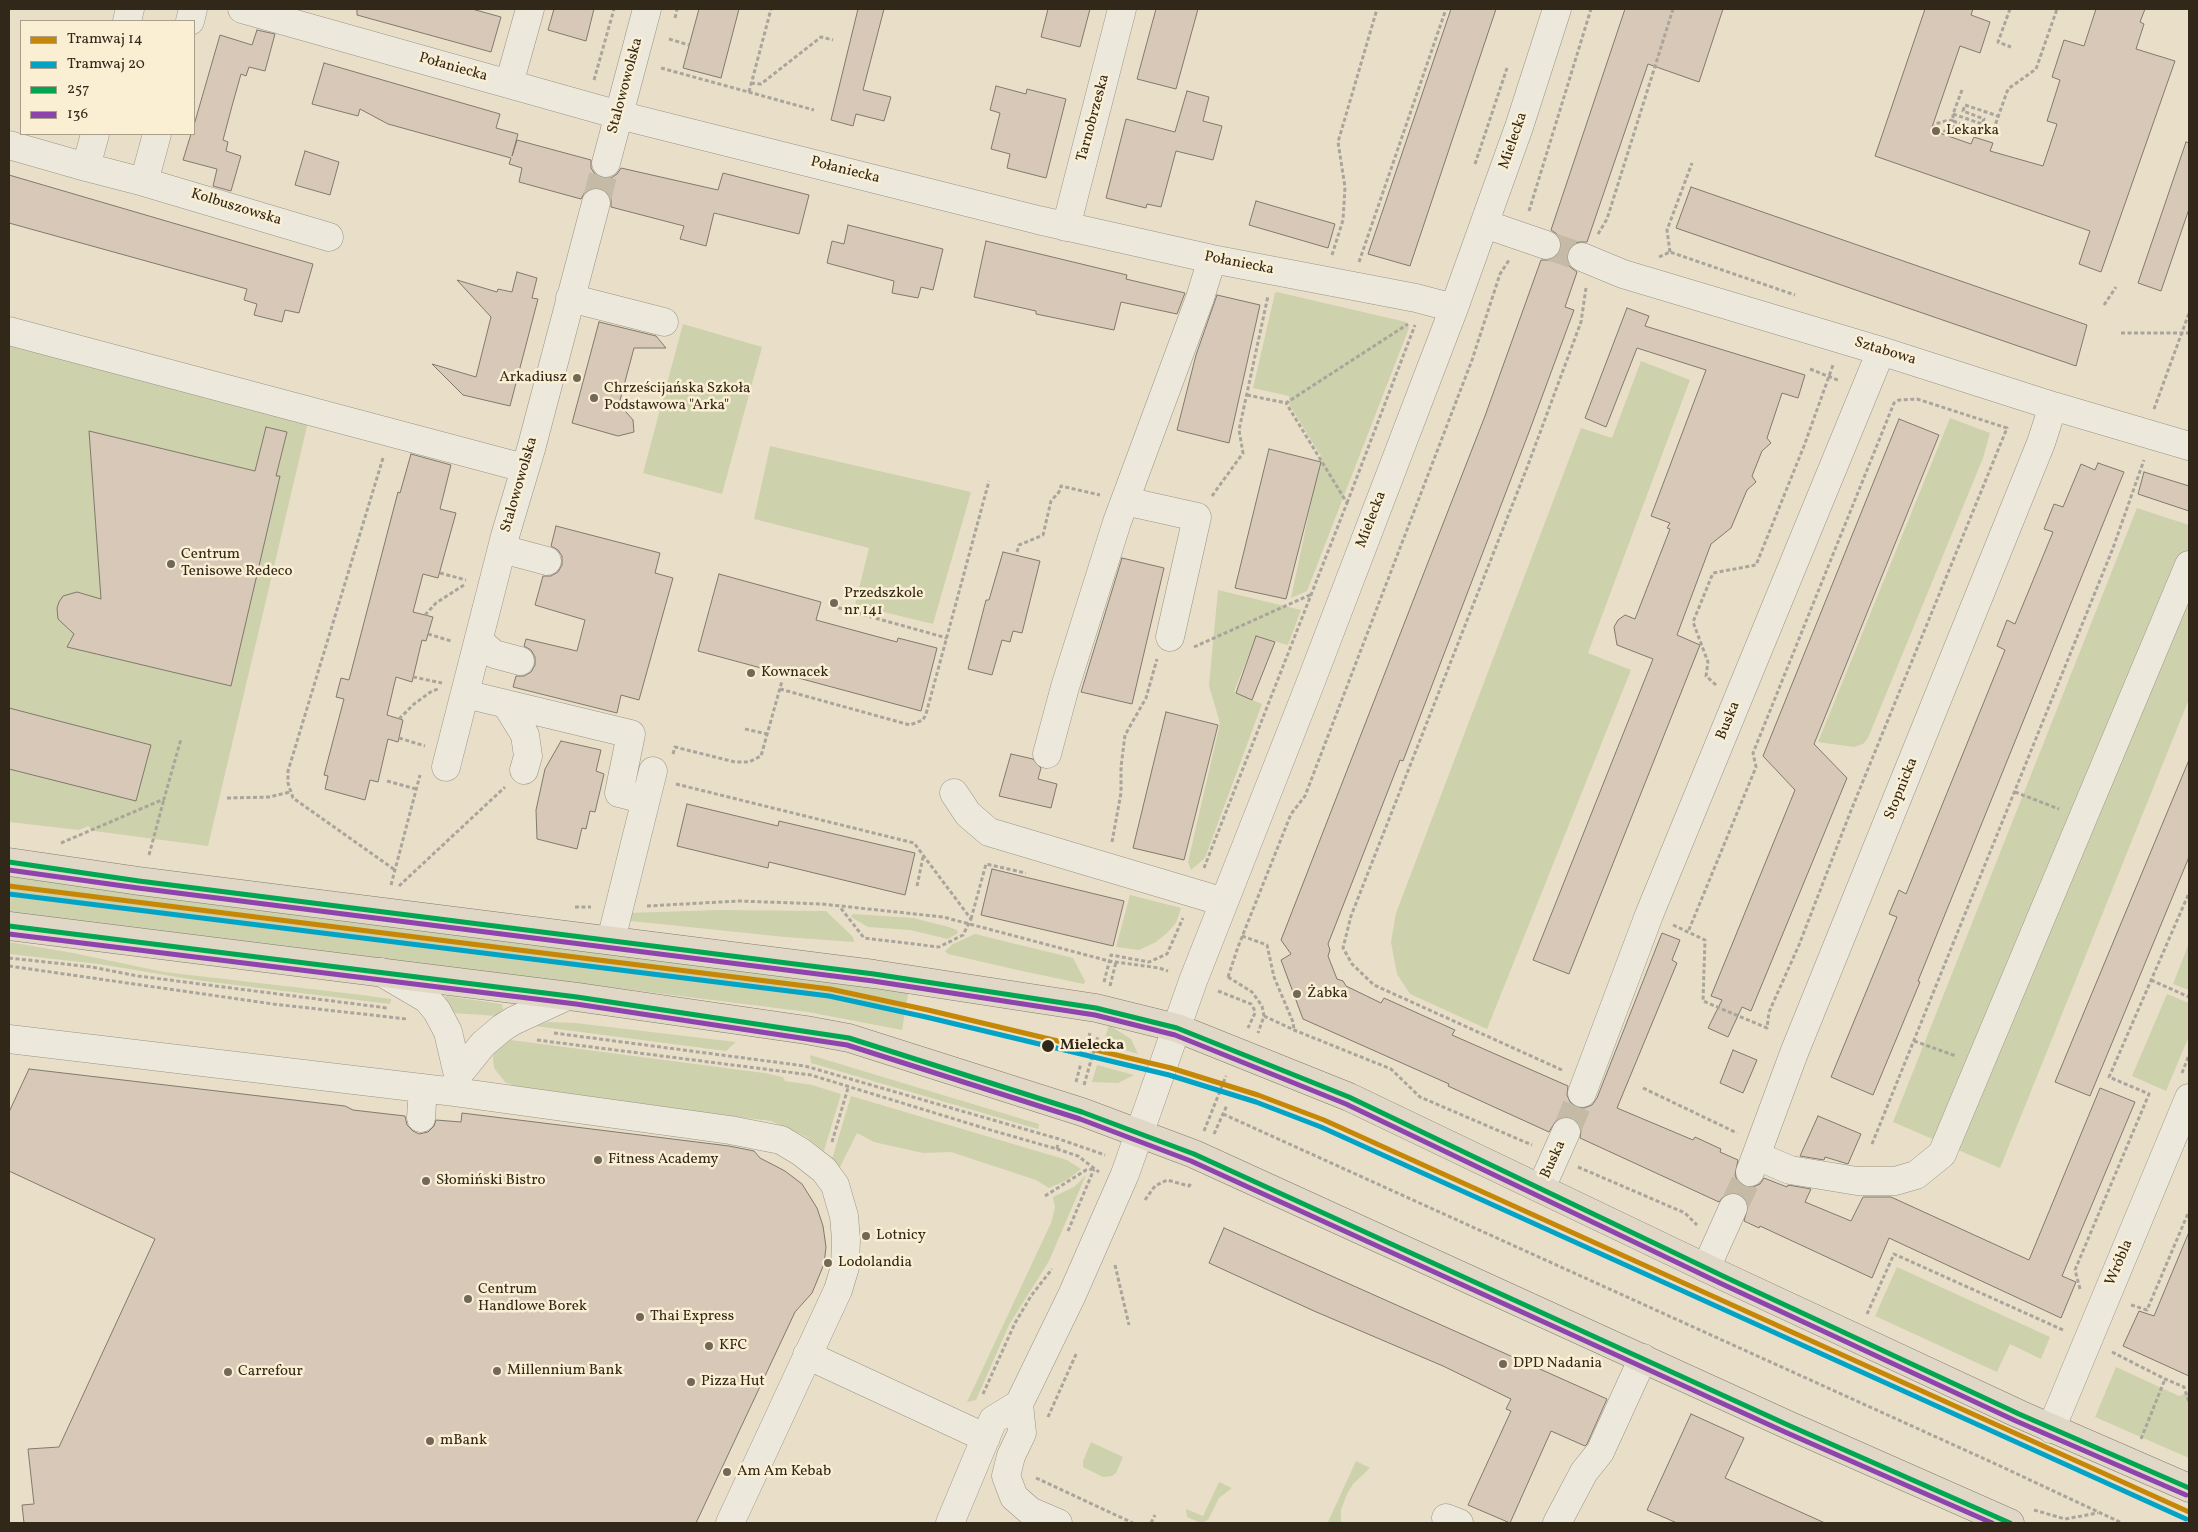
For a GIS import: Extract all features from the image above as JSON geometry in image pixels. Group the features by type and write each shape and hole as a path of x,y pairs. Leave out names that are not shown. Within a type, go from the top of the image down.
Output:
{"main road":[{"path":"9,862 139,881 874,974 1103,998 1349,1097 1541,1188 1712,1256 2051,1429 2189,1488"},
{"path":"9,926 567,996 806,1030 849,1038 1076,1110 1194,1154 1643,1358 2020,1516"}],"street":[{"name":"Połaniecka","path":"242,9 619,115 1066,227 1212,259 1416,298 1454,308"},
{"path":"509,84 530,9"},
{"name":"Stalowowolska","path":"606,163 647,9"},
{"name":"Tarnobrzeska","path":"1066,227 1122,9"},
{"name":"Mielecka","path":"1018,1404 1072,1295 1140,1133 1224,902 1454,308 1519,128 1557,9"},
{"path":"86,167 95,135"},
{"path":"144,182 158,135"},
{"name":"Kolbuszowska","path":"9,145 329,236"},
{"name":"Stalowowolska","path":"446,767 450,689 479,641 502,549 596,203"},
{"path":"1485,224 1534,241"},
{"path":"1047,754 1065,687 1125,501 1197,307 1212,259"},
{"name":"Sztabowa","path":"1585,259 1622,274 1881,351 2053,406 2189,446"},
{"path":"570,298 664,322"},
{"path":"9,331 524,468"},
{"name":"Buska","path":"1584,1089 1649,915 1881,351"},
{"name":"Stopnicka","path":"1750,1155 1794,1053 2007,530 2042,443 2053,406"},
{"path":"1125,501 1197,517 1171,650"},
{"path":"502,549 546,562"},
{"path":"1750,1155 1786,1169 1857,1181 1895,1181 1916,1175 1942,1154 2189,564"},
{"path":"479,641 494,654 520,661"},
{"path":"450,689 631,734 619,793 656,776"},
{"path":"506,704 525,735 528,756 524,770"},
{"path":"611,940 656,776"},
{"path":"954,793 968,814 990,832 1224,902"},
{"path":"381,972 427,999 437,1011 448,1031 456,1084"},
{"path":"456,1084 483,1044 502,1028 567,996"},
{"path":"9,1039 423,1088 456,1084 764,1135 781,1140 801,1152 824,1170 835,1185 844,1216 846,1239 845,1267 838,1290 730,1523"},
{"path":"420,1118 423,1088"},
{"name":"Wróbla","path":"2051,1429 2189,1098"},
{"name":"Buska","path":"1541,1188 1566,1132"},
{"path":"1712,1256 1733,1208"},
{"path":"807,1355 986,1438"},
{"path":"1557,1523 1584,1472 1600,1452 1643,1358"},
{"path":"950,1523 993,1420 1018,1404 1022,1433 1011,1456 1006,1476 1014,1497 1030,1511 1058,1523"}],"path":[{"path":"593,85 614,9"},
{"path":"749,92 771,9"},
{"path":"1332,256 1343,220 1345,187 1338,142 1377,9"},
{"path":"1356,269 1446,9"},
{"path":"1256,1038 1264,1016 1262,1006 1252,992 1228,978 1242,936 1291,814 1305,796 1472,360 1500,274 1518,246 1534,241 1591,9"},
{"path":"1584,1089 1563,1070 1374,985 1352,964 1343,948 1351,916 1528,465 1581,322 1586,300 1585,259 1607,218 1673,9"},
{"path":"2010,9 1998,42 2011,47"},
{"path":"1962,90 1953,114 1954,121 1952,134 1934,128 1935,124 1949,120 1954,121 1992,134 2008,89 2036,69 2057,9"},
{"path":"751,83 761,84 822,37 833,40"},
{"path":"669,39 689,45"},
{"path":"1472,173 1509,64"},
{"path":"661,68 814,110"},
{"path":"1953,114 1982,124 1984,118 1963,111 1965,105 1998,116"},
{"path":"1670,252 1668,230 1692,162"},
{"path":"2104,305 2116,286"},
{"path":"1197,517 1243,453 1239,430 1270,287"},
{"path":"2151,415 2163,390 2189,313"},
{"path":"1067,1142 1103,998 1111,955 1149,962 1167,954 1194,893 1312,594 1418,317 1286,403 1247,395"},
{"path":"2121,333 2189,332"},
{"path":"1720,688 1706,676 1708,662 1693,622 1713,573 1756,565 1804,446 1830,376 1841,339"},
{"path":"1917,399 2007,428 1920,640 1799,945 1769,1012 1766,1028 1703,1001 1705,940 1688,932 1756,767 1753,753 1894,403 1899,400 1917,399"},
{"path":"1286,403 1347,503"},
{"path":"391,433 288,770 288,783 293,798 395,870"},
{"path":"1872,1144 2113,548 2145,455"},
{"path":"780,689 910,725 917,724 926,714 990,481"},
{"path":"1017,552 1019,545 1043,535 1051,501 1059,492 1061,486 1125,501"},
{"path":"425,615 436,603 468,582 440,573"},
{"path":"1148,656 1171,650 1312,594"},
{"path":"832,606 947,638"},
{"path":"428,634 451,641"},
{"path":"1106,866 1121,793 1121,767 1126,735 1171,650"},
{"path":"413,677 450,689"},
{"path":"782,681 761,756 749,762 735,762 675,747 656,776 914,843 971,919"},
{"path":"399,719 420,699 432,691 450,689"},
{"path":"745,729 767,734"},
{"path":"399,738 427,747"},
{"path":"155,856 148,855 181,739"},
{"path":"398,887 524,770"},
{"path":"387,781 416,789"},
{"path":"227,798 269,797 290,792"},
{"path":"2015,792 2083,818"},
{"path":"61,843 164,799"},
{"path":"52,842 70,844"},
{"path":"917,886 924,856"},
{"path":"840,906 864,938 939,947 963,935 971,919 986,864 1032,875"},
{"path":"391,886 407,888"},
{"path":"2081,1293 2075,1270 2149,1094 2109,1077 2189,892"},
{"path":"572,907 619,908 739,900 822,904 943,917 1109,961 1159,968 1172,973"},
{"path":"1242,936 1267,944 1274,978 1293,1022 1294,1030"},
{"path":"9,958 92,967 138,976 395,1010"},
{"path":"1103,998 1116,962"},
{"path":"2151,980 2189,997"},
{"path":"1219,992 1251,1004 1255,1013 1246,1033"},
{"path":"1264,1016 1392,1069 1420,1097 1685,1213 1712,1256"},
{"path":"552,1033 805,1066 1096,1152"},
{"path":"1914,1041 1980,1064"},
{"path":"1076,1082 1081,1063"},
{"path":"1203,1134 1224,1081"},
{"path":"830,1151 848,1088 1056,1148 1078,1156 1094,1169"},
{"path":"1643,1088 1750,1155"},
{"path":"1212,1139 1227,1105"},
{"path":"1224,1114 2122,1523"},
{"path":"1056,1148 1058,1143"},
{"path":"1045,1196 1086,1170 1094,1169"},
{"path":"1068,1232 1094,1169"},
{"path":"2124,1302 2147,1310 2189,1211"},
{"path":"1865,1318 1894,1254 2068,1332"},
{"path":"1115,1264 1129,1325"},
{"path":"983,1395 1015,1323 1053,1267"},
{"path":"2105,1349 2184,1387 2189,1402"},
{"path":"2140,1443 2165,1379"},
{"path":"1034,1477 1133,1523"},
{"path":"2020,1516 2065,1519 2099,1513"},
{"path":"1151,1523 1155,1515"}],"green space":[{"path":"1275,293 1406,322 1409,328 1307,591 1291,598 1321,456 1289,404 1289,396 1253,388"},
{"path":"683,324 762,347 722,494 643,473"},
{"path":"9,343 309,418 208,846 94,831 88,826 79,830 9,822"},
{"path":"1641,361 1690,380 1588,653 1631,670 1487,1029 1410,994 1397,974 1391,942 1396,913 1581,428 1612,438"},
{"path":"1950,418 1990,433 1983,458 1868,738 1863,744 1854,747 1818,742"},
{"path":"770,446 971,492 933,624 855,605 869,548 754,519"},
{"path":"2137,508 2189,525 2189,699 2000,1168 1893,1122"},
{"path":"1218,590 1301,610 1288,645 1256,636 1234,692 1262,704 1205,858 1191,870 1188,862 1220,723 1209,686"},
{"path":"9,876 183,901 909,989 902,1030 808,1012 9,912"},
{"path":"1130,895 1181,908 1176,923 1167,933 1156,942 1139,950 1116,947"},
{"path":"718,910 826,911 853,937 854,942 631,921 628,913"},
{"path":"853,914 913,918 949,927 957,930 958,933 948,939 910,930 868,927 851,917"},
{"path":"975,934 1073,958 1085,981 1084,984 948,954 945,951 953,944"},
{"path":"9,942 164,972 362,995 391,999 391,1001 390,1004 195,980 99,964 9,954"},
{"path":"2189,943 2189,990 2173,984"},
{"path":"2167,994 2189,1003 2189,1036 2166,1091 2132,1076"},
{"path":"446,996 502,1004 503,1009 497,1016 452,1013 443,1001"},
{"path":"548,1022 575,1023 736,1042 726,1051 535,1026"},
{"path":"1109,1025 1131,1039 1138,1054 1103,1044"},
{"path":"503,1039 764,1073 783,1077 785,1081 812,1085 841,1094 824,1151 805,1136 771,1121 523,1090 505,1082 494,1068 495,1045"},
{"path":"810,1055 1039,1124 1038,1129 811,1063"},
{"path":"1097,1065 1134,1075 1118,1083 1092,1082"},
{"path":"851,1096 1067,1160 1081,1169 1067,1180 1049,1188 1036,1180 951,1152 923,1153 874,1142 857,1133 839,1169 832,1159"},
{"path":"1086,1175 1049,1261 1009,1325 976,1400 967,1402 1051,1223 1055,1208 1053,1197 1074,1187"},
{"path":"1897,1267 2050,1337 2041,1359 2010,1344 1997,1372 1875,1316"},
{"path":"2116,1367 2179,1396 2189,1392 2189,1458 2095,1417"},
{"path":"1091,1442 1123,1457 1116,1473 1112,1476 1103,1477 1083,1467 1083,1461"},
{"path":"1356,1461 1370,1468 1353,1484 1347,1494 1341,1510 1341,1523 1330,1523 1328,1522"},
{"path":"1219,1482 1232,1488 1219,1498 1208,1520 1201,1523 1187,1517 1186,1509 1203,1516"}],"building":[{"path":"357,9 472,9 501,17 491,52 357,15"},
{"path":"554,9 594,9 586,41 548,30"},
{"path":"699,9 739,9 721,78 683,68"},
{"path":"858,9 884,9 863,90 891,97 884,121 856,114 853,126 831,120"},
{"path":"1048,9 1090,9 1080,47 1041,37"},
{"path":"1156,9 1198,9 1176,89 1137,79"},
{"path":"1451,9 1496,9 1410,266 1368,254"},
{"path":"1625,9 1723,9 1699,82 1648,64 1587,242 1573,244 1568,251 1567,259 1569,266 1577,272 1565,307 1574,310 1403,761 1400,760 1328,944 1330,950 1328,956 1337,979 1343,981 1346,986 1381,1003 1384,998 1455,1030 1452,1035 1568,1086 1567,1095 1570,1102 1576,1107 1584,1108 1592,1105 1597,1098 1662,933 1680,940 1672,960 1677,963 1617,1108 1693,1140 1695,1137 1721,1149 1720,1152 1738,1160 1735,1175 1738,1182 1745,1187 1753,1187 1760,1184 1764,1178 1787,1187 1788,1185 1811,1189 1805,1202 1851,1221 1863,1197 1891,1197 2029,1260 2100,1088 2135,1102 2062,1276 2076,1282 2061,1318 1889,1238 1872,1278 1760,1226 1759,1228 1744,1221 1748,1206 1746,1199 1740,1194 1731,1193 1724,1196 1719,1202 1580,1138 1581,1130 1579,1123 1573,1118 1565,1116 1557,1119 1549,1132 1448,1086 1449,1084 1303,1019 1281,960 1291,954 1281,940 1485,416 1541,260 1549,260 1557,256 1561,251 1561,242 1557,234 1551,230"},
{"path":"1925,9 1973,9 1971,15 1990,22 1980,53 1960,46 1931,130 1971,144 1974,137 1993,143 1990,151 2043,166 2057,124 2047,121 2060,80 2052,77 2064,40 2084,46 2096,9 2145,9 2140,22 2144,24 2136,49 2175,61 2101,272 2079,264 2090,231 1875,156"},
{"path":"257,30 275,34 265,71 249,67 246,76 241,74 232,106 223,140 228,142 226,151 241,156 231,191 213,186 217,169 183,160 191,135 195,135 195,122 220,35 252,45"},
{"path":"324,63 500,114 496,128 518,134 512,156 517,140 591,160 591,168 595,174 602,178 611,178 621,168 718,190 723,173 809,195 799,234 714,213 706,246 680,239 684,226 611,207 611,198 607,192 600,188 591,188 585,192 581,199 519,182 522,168 509,164 511,158 388,124 360,109 358,116 312,104"},
{"path":"996,86 1026,94 1027,89 1066,99 1046,178 1007,168 1010,154 991,149 1000,113 990,110"},
{"path":"1187,91 1209,97 1203,121 1222,126 1213,160 1176,151 1161,207 1147,204 1146,208 1106,198 1126,119 1175,132"},
{"path":"2186,142 2189,143 2189,209 2161,291 2138,283"},
{"path":"305,151 339,162 330,195 295,185"},
{"path":"9,175 313,264 299,313 285,310 282,322 254,315 257,304 244,300 247,289 9,223"},
{"path":"1691,187 2087,325 2076,366 1676,228"},
{"path":"1256,201 1335,224 1328,248 1249,225"},
{"path":"848,225 943,249 933,290 921,287 918,298 892,293 894,281 827,263 832,241 844,244"},
{"path":"986,241 1127,275 1126,279 1185,293 1177,314 1121,302 1114,330 1036,314 1036,311 974,297"},
{"path":"517,272 537,278 532,298 538,299 510,406 463,395 432,364 476,377 491,317 457,280 497,292 498,289 512,292"},
{"path":"1217,295 1260,305 1229,443 1177,430 1196,355"},
{"path":"1627,308 1649,316 1645,326 1805,375 1798,398 1782,393 1767,438 1771,443 1762,451 1752,476 1756,482 1747,490 1731,528 1711,544 1677,635 1700,645 1569,974 1533,960 1653,659 1617,645 1614,627 1618,620 1625,615 1635,619 1670,529 1667,528 1670,523 1651,516 1706,370 1637,348 1606,427 1585,418"},
{"path":"599,322 656,336 666,348 634,348 619,404 633,420 634,432 618,436 572,423"},
{"path":"1899,419 1939,435 1814,744 1847,778 1751,1011 1742,1007 1728,1037 1708,1028 1722,1000 1711,996 1795,790 1763,756"},
{"path":"266,427 287,432 276,476 280,476 231,686 67,647 74,634 58,619 57,608 63,596 77,592 101,599 89,431 255,471"},
{"path":"1269,449 1321,462 1286,599 1235,588"},
{"path":"411,454 451,465 440,509 456,513 438,578 423,574 413,612 433,617 426,641 422,640 412,682 396,677 387,715 403,720 398,742 388,739 378,782 370,780 365,800 325,789 328,776 324,775 344,699 336,697 341,678 349,680 398,492 400,493"},
{"path":"2098,463 2124,472 1873,1095 1831,1077 1897,917 1889,914 1899,890 1906,894 2005,650 1997,646 2007,620 2015,624 2053,532 2044,529 2054,504 2063,507 2081,464 2095,470"},
{"path":"2144,472 2189,486 2189,511 2138,494"},
{"path":"556,526 660,553 655,573 673,578 639,700 621,695 617,713 513,687 516,676 524,676 531,672 535,665 535,657 531,650 524,646 526,639 577,651 585,620 535,605 543,576 551,576 558,572 562,565 562,556 558,550 551,546"},
{"path":"1003,552 1040,561 1022,633 1013,631 1010,642 1002,640 992,675 968,669 986,600 989,600"},
{"path":"1122,558 1164,568 1132,704 1081,692"},
{"path":"719,574 821,602 816,620 897,642 898,638 937,648 921,711 698,651"},
{"path":"1256,636 1275,642 1252,700 1236,693"},
{"path":"9,708 151,745 136,801 9,769"},
{"path":"1166,712 1218,725 1184,860 1133,848"},
{"path":"561,741 601,750 596,771 604,774 595,812 590,811 586,829 582,828 577,849 537,839 536,810 545,769"},
{"path":"1011,754 1033,759 1041,768 1038,779 1057,784 1051,808 999,796"},
{"path":"2189,760 2189,857 2090,1096 2055,1082"},
{"path":"687,804 778,826 779,821 915,853 905,895 769,862 768,868 677,846"},
{"path":"992,869 1124,901 1113,946 981,915"},
{"path":"1733,1050 1757,1060 1743,1093 1720,1083"},
{"name":"Centrum Handlowe Borek","path":"29,1069 345,1106 353,1110 405,1116 407,1125 419,1134 428,1132 434,1126 436,1120 461,1122 462,1113 729,1146 754,1151 760,1158 785,1171 802,1184 817,1208 823,1226 826,1247 824,1264 812,1293 795,1312 696,1523 24,1523 22,1505 34,1504 28,1449 59,1447 155,1239 9,1171 9,1112"},
{"path":"1818,1116 1861,1134 1848,1164 1825,1157 1824,1160 1800,1156"},
{"path":"1224,1228 1607,1399 1587,1444 1585,1446 1551,1431 1510,1523 1468,1505 1511,1411 1506,1409 1511,1399 1443,1366 1314,1311 1209,1263"},
{"path":"2189,1232 2189,1376 2123,1346 2139,1311 2154,1316"},
{"path":"1691,1414 1744,1438 1725,1478 1825,1523 1677,1523 1647,1510"}],"tunnel":[{"path":"596,203 606,163"},
{"path":"1546,245 1582,257"},
{"path":"1566,1132 1582,1093"},
{"path":"1733,1208 1750,1172"}],"tram line":[{"name":"14","path":"9,886 830,989 928,1010 1171,1068 1258,1095 1324,1120 2189,1512"},
{"name":"20","path":"9,894 829,996 1169,1075 1256,1102 1321,1127 2186,1519"}],"transit line":[{"name":"257","path":"9,862 139,881 874,974 1096,1008 1177,1028 1349,1097 1725,1277 2019,1414 2189,1488"},
{"name":"136","path":"9,870 873,981 1095,1015 1175,1035 1346,1104 1722,1284 2016,1421 2186,1495"},
{"name":"257","path":"9,926 577,997 849,1038 1082,1112 1194,1154 1788,1425 2010,1523"},
{"name":"136","path":"9,934 576,1004 847,1045 1080,1119 1191,1161 1785,1432 1992,1523"}],"place":[{"name":"Lekarka","path":"1936,131"},
{"name":"Arkadiusz","path":"577,378"},
{"name":"Chrześcijańska Szkoła Podstawowa \"Arka\"","path":"594,398"},
{"name":"Centrum Tenisowe Redeco","path":"171,564"},
{"name":"Przedszkole nr 141","path":"834,603"},
{"name":"Kownacek","path":"751,673"},
{"name":"Żabka","path":"1297,994"},
{"name":"Mielecka","path":"1048,1046"},
{"name":"Fitness Academy","path":"598,1160"},
{"name":"Słomiński Bistro","path":"426,1181"},
{"name":"Lotnicy","path":"866,1236"},
{"name":"Lodolandia","path":"828,1263"},
{"name":"Centrum Handlowe Borek","path":"468,1299"},
{"name":"Thai Express","path":"640,1317"},
{"name":"KFC","path":"709,1346"},
{"name":"DPD Nadania","path":"1503,1364"},
{"name":"Millennium Bank","path":"497,1371"},
{"name":"Carrefour","path":"228,1372"},
{"name":"Pizza Hut","path":"691,1382"},
{"name":"mBank","path":"430,1441"},
{"name":"Am Am Kebab","path":"727,1472"}]}
